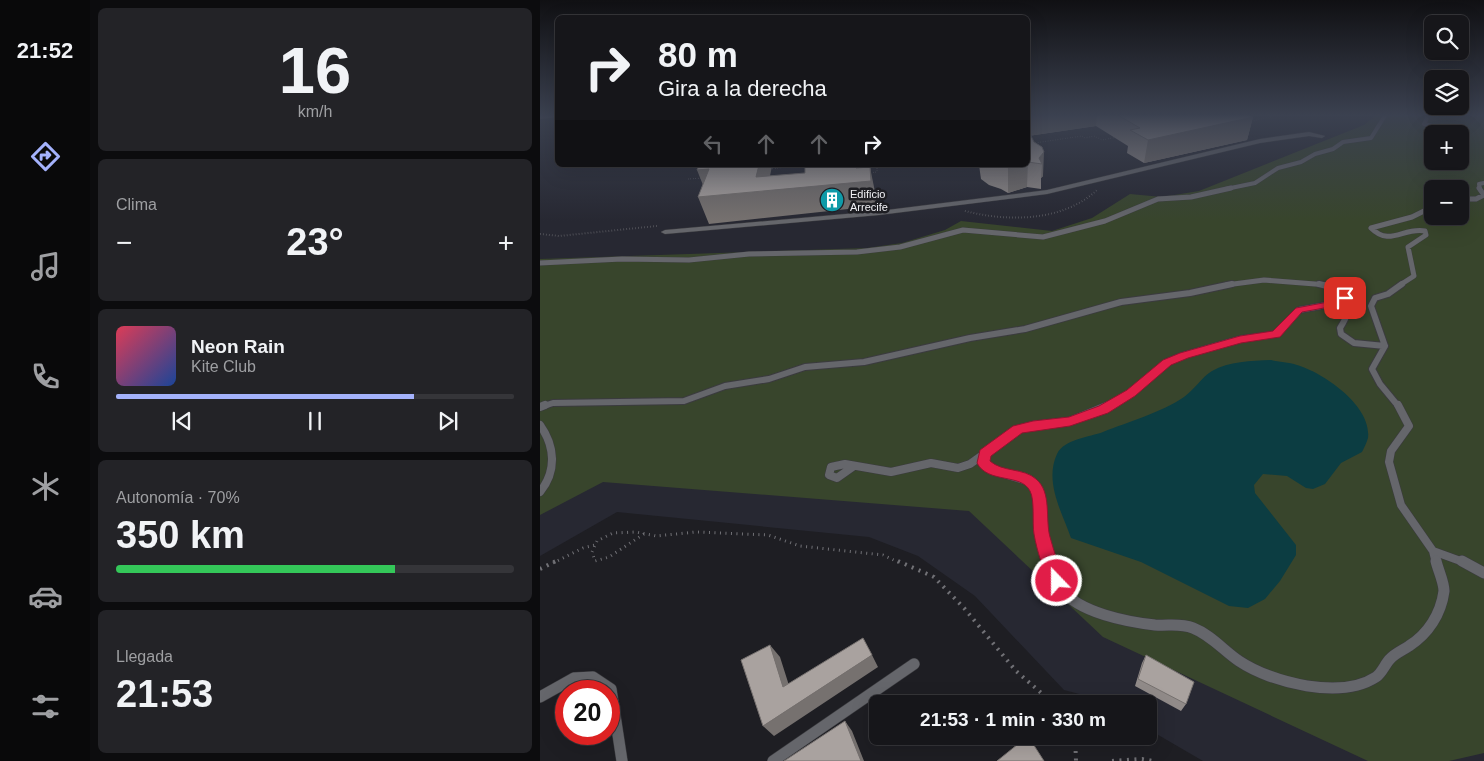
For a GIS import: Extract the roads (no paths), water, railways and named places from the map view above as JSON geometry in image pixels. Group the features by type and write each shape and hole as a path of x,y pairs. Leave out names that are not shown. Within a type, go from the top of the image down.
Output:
{"street":[{"path":"665,232 879,213 1048,192 1228,150"}],"lane":[{"path":"540,263 622,259 689,260 749,254 857,252 900,247 964,230 1043,237 1105,221 1158,199 1196,196 1255,182 1278,168 1301,162 1315,154 1331,150"},
{"path":"1469,198 1484,195 1478,186 1484,182"},
{"path":"1196,196 1207,198"},
{"path":"969,464 1019,476 1031,482 1038,490 1042,535 1052,572 1062,590 1092,610 1130,622 1159,625 1182,624 1196,629 1216,641 1239,661 1264,674 1287,682 1328,688 1357,686 1378,676 1390,658 1419,640 1432,626 1444,589 1433,551 1400,505 1389,462 1390,452 1409,426 1406,415 1375,377 1372,369 1384,346 1381,330 1371,306 1375,298 1388,294 1414,276 1408,247 1426,235 1425,231 1414,229 1398,236 1389,237 1371,228 1412,217 1424,210"},
{"path":"540,407 553,403 684,401 725,386 769,379 805,367 864,362 970,338 1026,329 1121,302 1190,293 1239,282 1264,280 1326,284 1339,290 1345,298 1343,302 1348,312 1347,318 1340,328 1341,334 1354,343 1384,346"},
{"path":"854,466 892,472 917,464 931,462 954,469 969,464 1018,429 1033,425 1070,421 1103,410 1131,393 1167,362 1184,355 1240,339 1276,334 1299,310 1343,302"},
{"path":"540,425 549,437 552,474 540,492"},
{"path":"984,454 984,463 990,469"},
{"path":"1433,551 1467,563 1484,573"},
{"path":"773,761 914,664"},
{"path":"540,697 574,678 593,677 611,689 622,761"}],"water":[{"path":"1271,360 1294,364 1308,369 1344,392 1362,414 1367,426 1368,438 1362,452 1341,463 1325,484 1313,489 1306,488 1287,476 1263,474 1254,485 1255,493 1296,545 1296,555 1280,581 1265,599 1248,608 1229,606 1141,562 1071,538 1053,486 1052,475 1060,449 1078,439 1103,432 1166,407 1184,397 1212,371 1226,365"}],"place":[{"name":"Edificio Arrecife","path":"832,200"}]}
